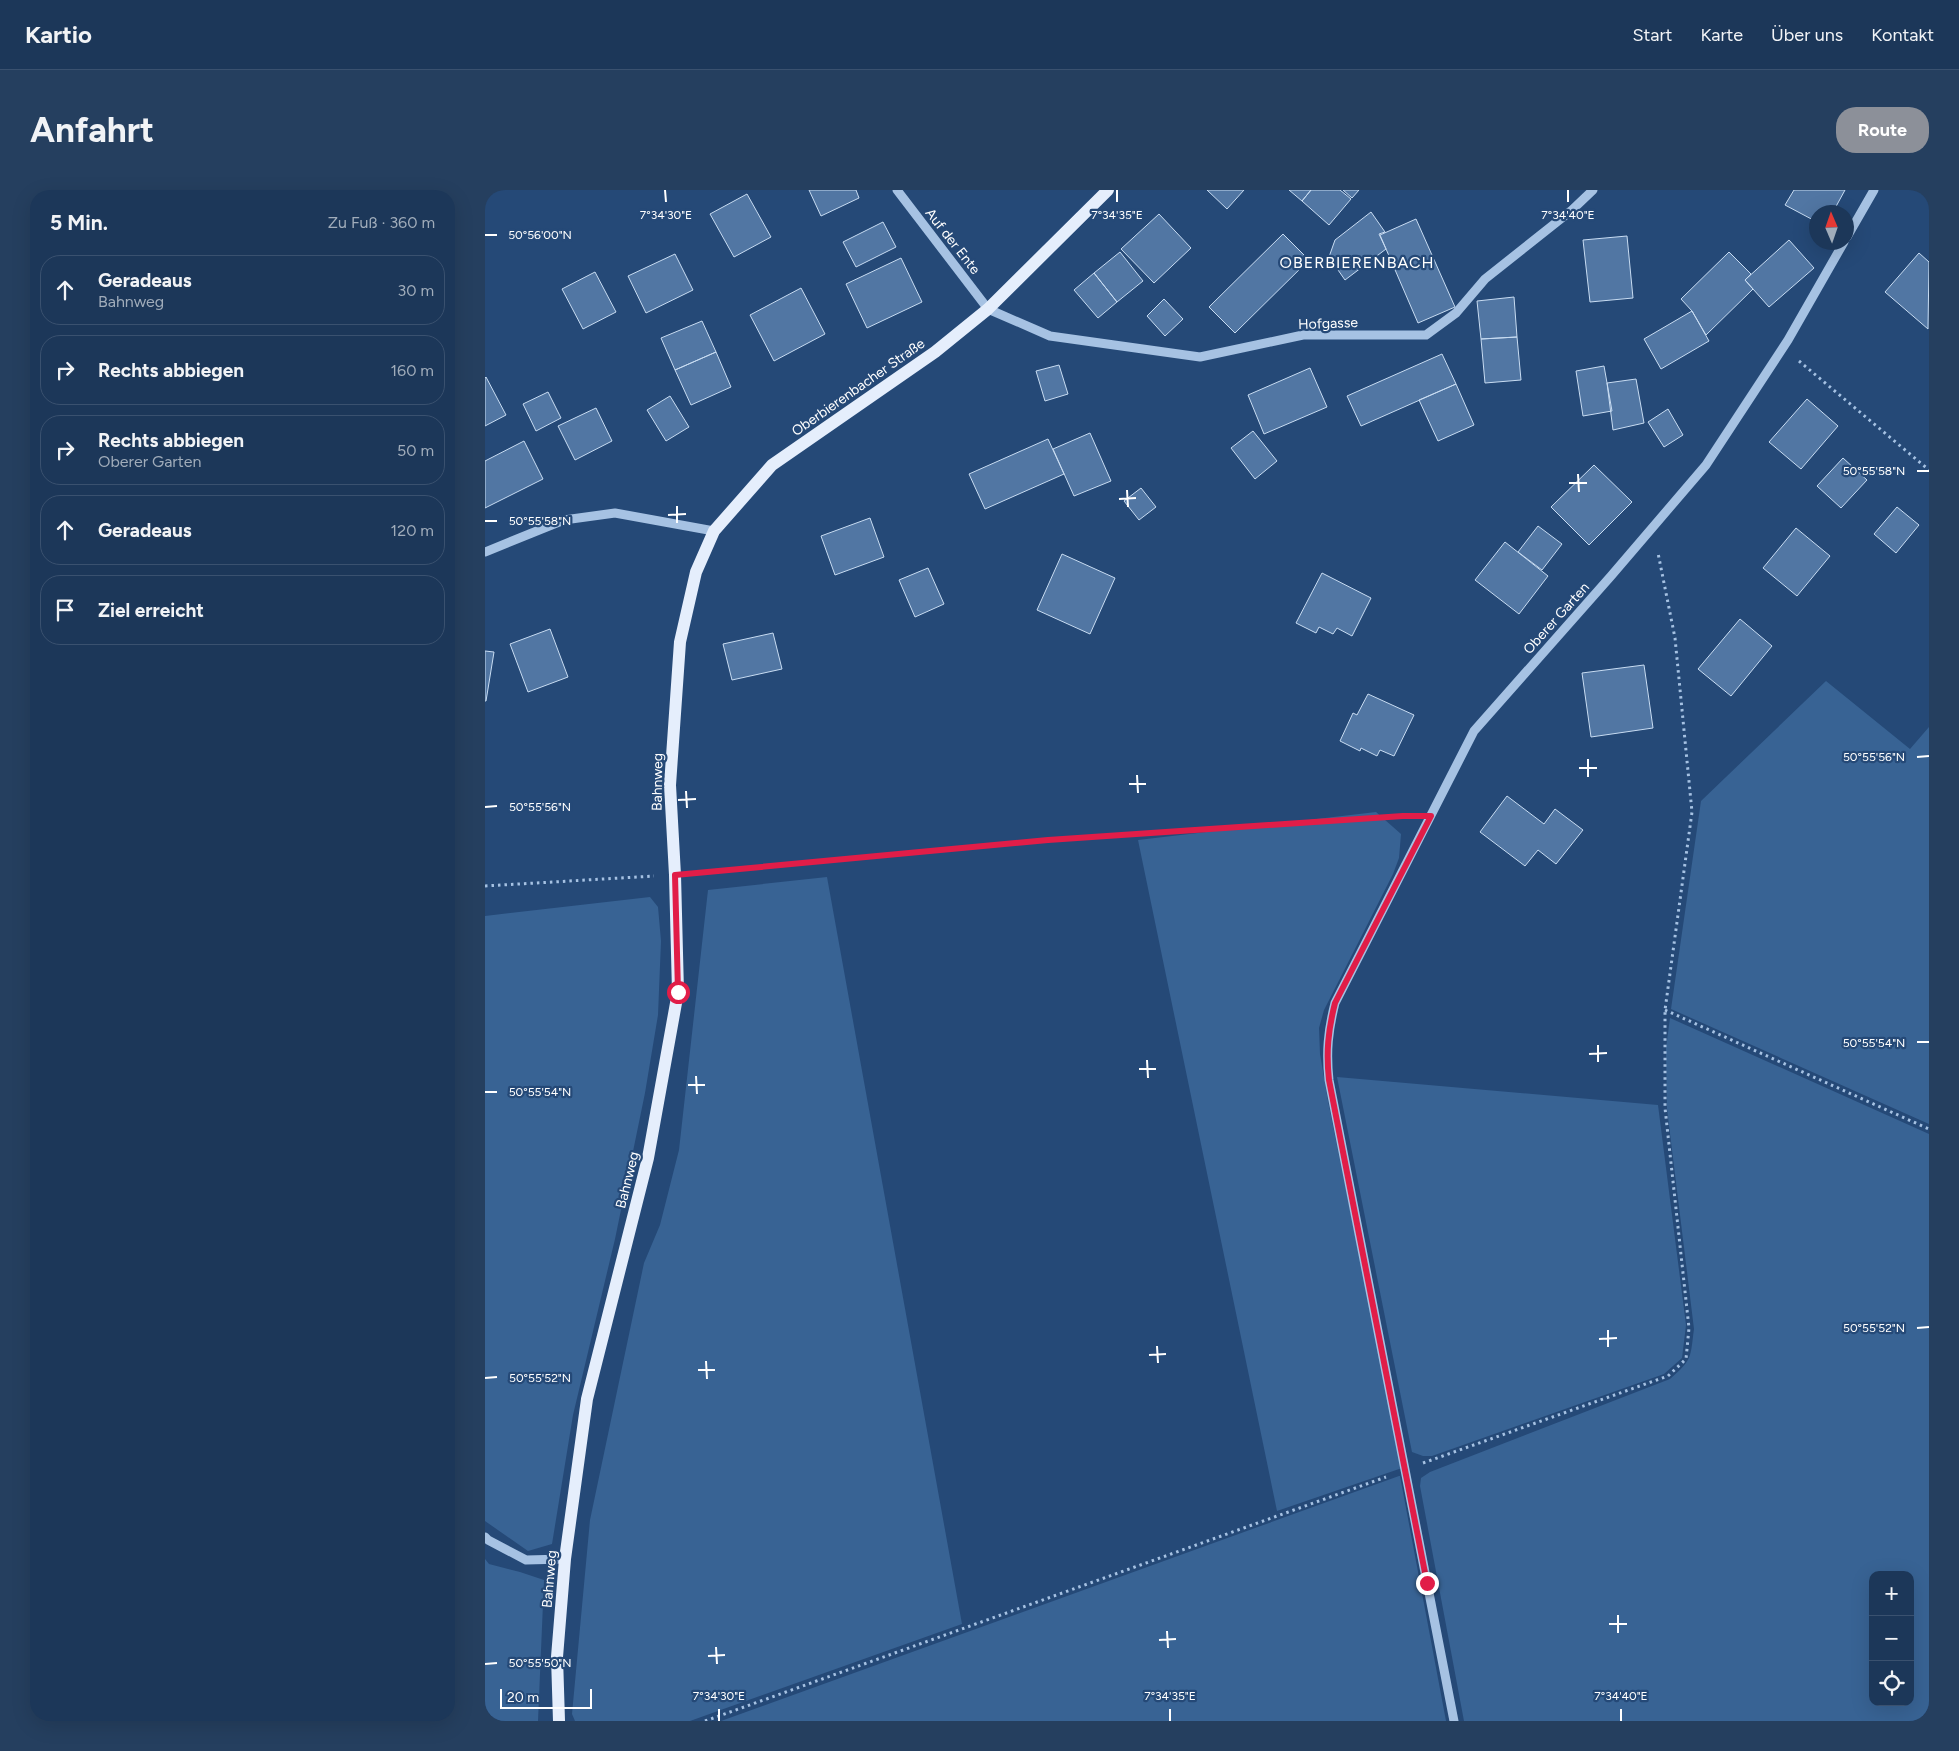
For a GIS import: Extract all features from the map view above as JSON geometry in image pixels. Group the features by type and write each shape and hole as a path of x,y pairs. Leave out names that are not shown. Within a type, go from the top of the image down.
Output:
{"main road":[{"name":"Oberbierenbacher Straße","path":"680,642 696,572 714,531 772,465 935,352 988,309 1108,190"},
{"name":"Bahnweg","path":"559,1721 557,1657 565,1559 587,1398 648,1158 678,992 675,875 670,785 680,642"}],"street":[{"name":"Auf der Ente","path":"897,190 988,309"},
{"name":"Hofgasse","path":"988,309 1050,336 1200,357 1303,335 1426,335 1456,313 1485,279 1572,210 1593,190"},
{"path":"1854,225 1874,190"},
{"name":"Oberer Garten","path":"1454,1721 1329,1080 1328,1033 1335,1003 1474,730 1706,465 1782,349 1838,250"},
{"path":"485,552 564,520 615,513 714,531"},
{"path":"485,1536 527,1560 565,1559"}],"path":[{"path":"1782,349 1816,375 1929,470"},
{"path":"705,1721 1668,1376 1686,1359 1689,1328 1665,1108 1665,1010 1692,812 1675,638 1653,527"},
{"path":"485,886 675,875 1048,840 1403,816 1431,816"},
{"path":"1665,1010 1929,1129"}],"shaded area":[{"path":"1826,681 1910,749 1929,727 1929,1124 1671,1009 1701,801"},
{"path":"1376,812 1401,834 1399,858 1393,874 1324,1010 1319,1028 1320,1054 1402,1468 1277,1511 1138,840"},
{"path":"827,877 962,1624 690,1721 575,1721 572,1714 590,1520 644,1263 660,1225 679,1150 708,890"},
{"path":"650,897 658,907 661,941 658,1015 645,1093 615,1239 573,1415 552,1544 528,1551 485,1521 485,916"},
{"path":"1670,1018 1929,1134 1929,1721 1464,1721 1420,1486 1421,1478 1430,1472 1670,1379 1687,1362 1691,1352 1694,1329 1667,1109 1666,1048"},
{"path":"1337,1077 1658,1105 1686,1325 1682,1358 1664,1374 1432,1456 1423,1456 1412,1452"},
{"path":"1399,1476 1446,1721 721,1721"},
{"path":"485,1559 489,1564 544,1580 538,1721 485,1721"}],"building":[{"path":"809,190 856,190 859,198 821,216"},
{"path":"1207,190 1244,190 1227,209"},
{"path":"1289,190 1311,190 1302,201"},
{"path":"1311,190 1340,190 1351,199 1329,225 1302,201"},
{"path":"1343,190 1359,190 1352,198"},
{"path":"1794,190 1845,190 1837,205 1809,205 1809,218 1785,205"},
{"path":"747,194 771,237 734,257 710,214"},
{"path":"1371,212 1385,232 1379,234 1386,249 1345,280 1329,257 1335,240"},
{"path":"1159,214 1191,248 1154,283 1121,249"},
{"path":"1416,219 1455,307 1418,323 1380,235"},
{"path":"883,222 896,247 856,267 843,242"},
{"path":"1283,234 1309,260 1235,333 1209,307"},
{"path":"1627,236 1633,298 1590,302 1583,240"},
{"path":"1789,240 1814,268 1769,307 1745,280"},
{"path":"1120,252 1143,281 1117,302 1094,273"},
{"path":"1729,252 1751,274 1745,280 1753,289 1706,335 1692,311 1681,299"},
{"path":"1919,253 1929,262 1928,329 1885,292"},
{"path":"675,254 693,290 646,313 628,276"},
{"path":"901,258 922,302 867,328 846,284"},
{"path":"595,272 616,312 583,329 562,289"},
{"path":"1094,273 1117,302 1098,318 1074,290"},
{"path":"801,288 825,334 774,361 750,315"},
{"path":"1514,297 1517,337 1481,339 1477,301"},
{"path":"1164,299 1183,319 1165,336 1147,316"},
{"path":"1692,311 1709,341 1661,369 1644,339"},
{"path":"702,321 716,352 675,370 661,338"},
{"path":"1517,337 1521,380 1485,383 1481,339"},
{"path":"716,352 731,387 691,405 675,370"},
{"path":"1442,354 1456,384 1361,426 1347,396"},
{"path":"1059,365 1068,394 1045,401 1036,371"},
{"path":"1604,366 1612,411 1583,416 1576,371"},
{"path":"1310,368 1327,407 1264,434 1248,395"},
{"path":"485,378 506,415 485,426"},
{"path":"1636,379 1644,423 1613,430 1607,383"},
{"path":"1456,384 1474,425 1438,441 1419,400"},
{"path":"548,392 561,418 536,431 523,404"},
{"path":"670,396 689,427 666,441 647,410"},
{"path":"1807,399 1838,426 1801,469 1769,442"},
{"path":"596,408 612,441 575,460 558,426"},
{"path":"1668,409 1683,435 1664,447 1648,422"},
{"path":"1253,431 1277,461 1255,479 1231,448"},
{"path":"1090,433 1111,481 1074,496 1053,449"},
{"path":"1048,439 1064,474 985,509 969,474"},
{"path":"524,441 543,479 485,508 485,461"},
{"path":"1843,458 1867,480 1841,508 1817,486"},
{"path":"1594,465 1632,502 1589,545 1551,507"},
{"path":"1141,488 1156,507 1139,520 1124,501"},
{"path":"1897,507 1919,525 1896,553 1874,534"},
{"path":"870,518 884,557 835,575 821,536"},
{"path":"1538,526 1562,544 1542,570 1518,552"},
{"path":"1796,528 1830,556 1797,596 1763,568"},
{"path":"1505,542 1548,576 1519,614 1475,580"},
{"path":"1062,554 1115,578 1090,634 1037,610"},
{"path":"928,568 944,604 915,617 899,580"},
{"path":"1322,573 1371,598 1352,636 1337,628 1333,634 1319,627 1316,633 1296,623"},
{"path":"1740,619 1772,646 1731,696 1698,669"},
{"path":"550,629 568,677 528,692 510,644"},
{"path":"773,633 782,669 732,680 723,644"},
{"path":"485,651 494,652 486,701 485,701"},
{"path":"1644,665 1653,728 1591,737 1582,673"},
{"path":"1368,694 1414,715 1394,756 1380,750 1377,756 1361,748 1360,751 1340,741 1353,713 1357,715"},
{"path":"1507,796 1544,824 1555,809 1583,830 1556,864 1538,850 1525,866 1480,832"}],"district":[{"name":"OBERBIERENBACH","path":"1357,262"}],"route":[{"path":"678,992 675,875 1048,840 1403,816 1431,816 1335,1003 1328,1033 1327,1054 1329,1080 1427,1583"}]}
